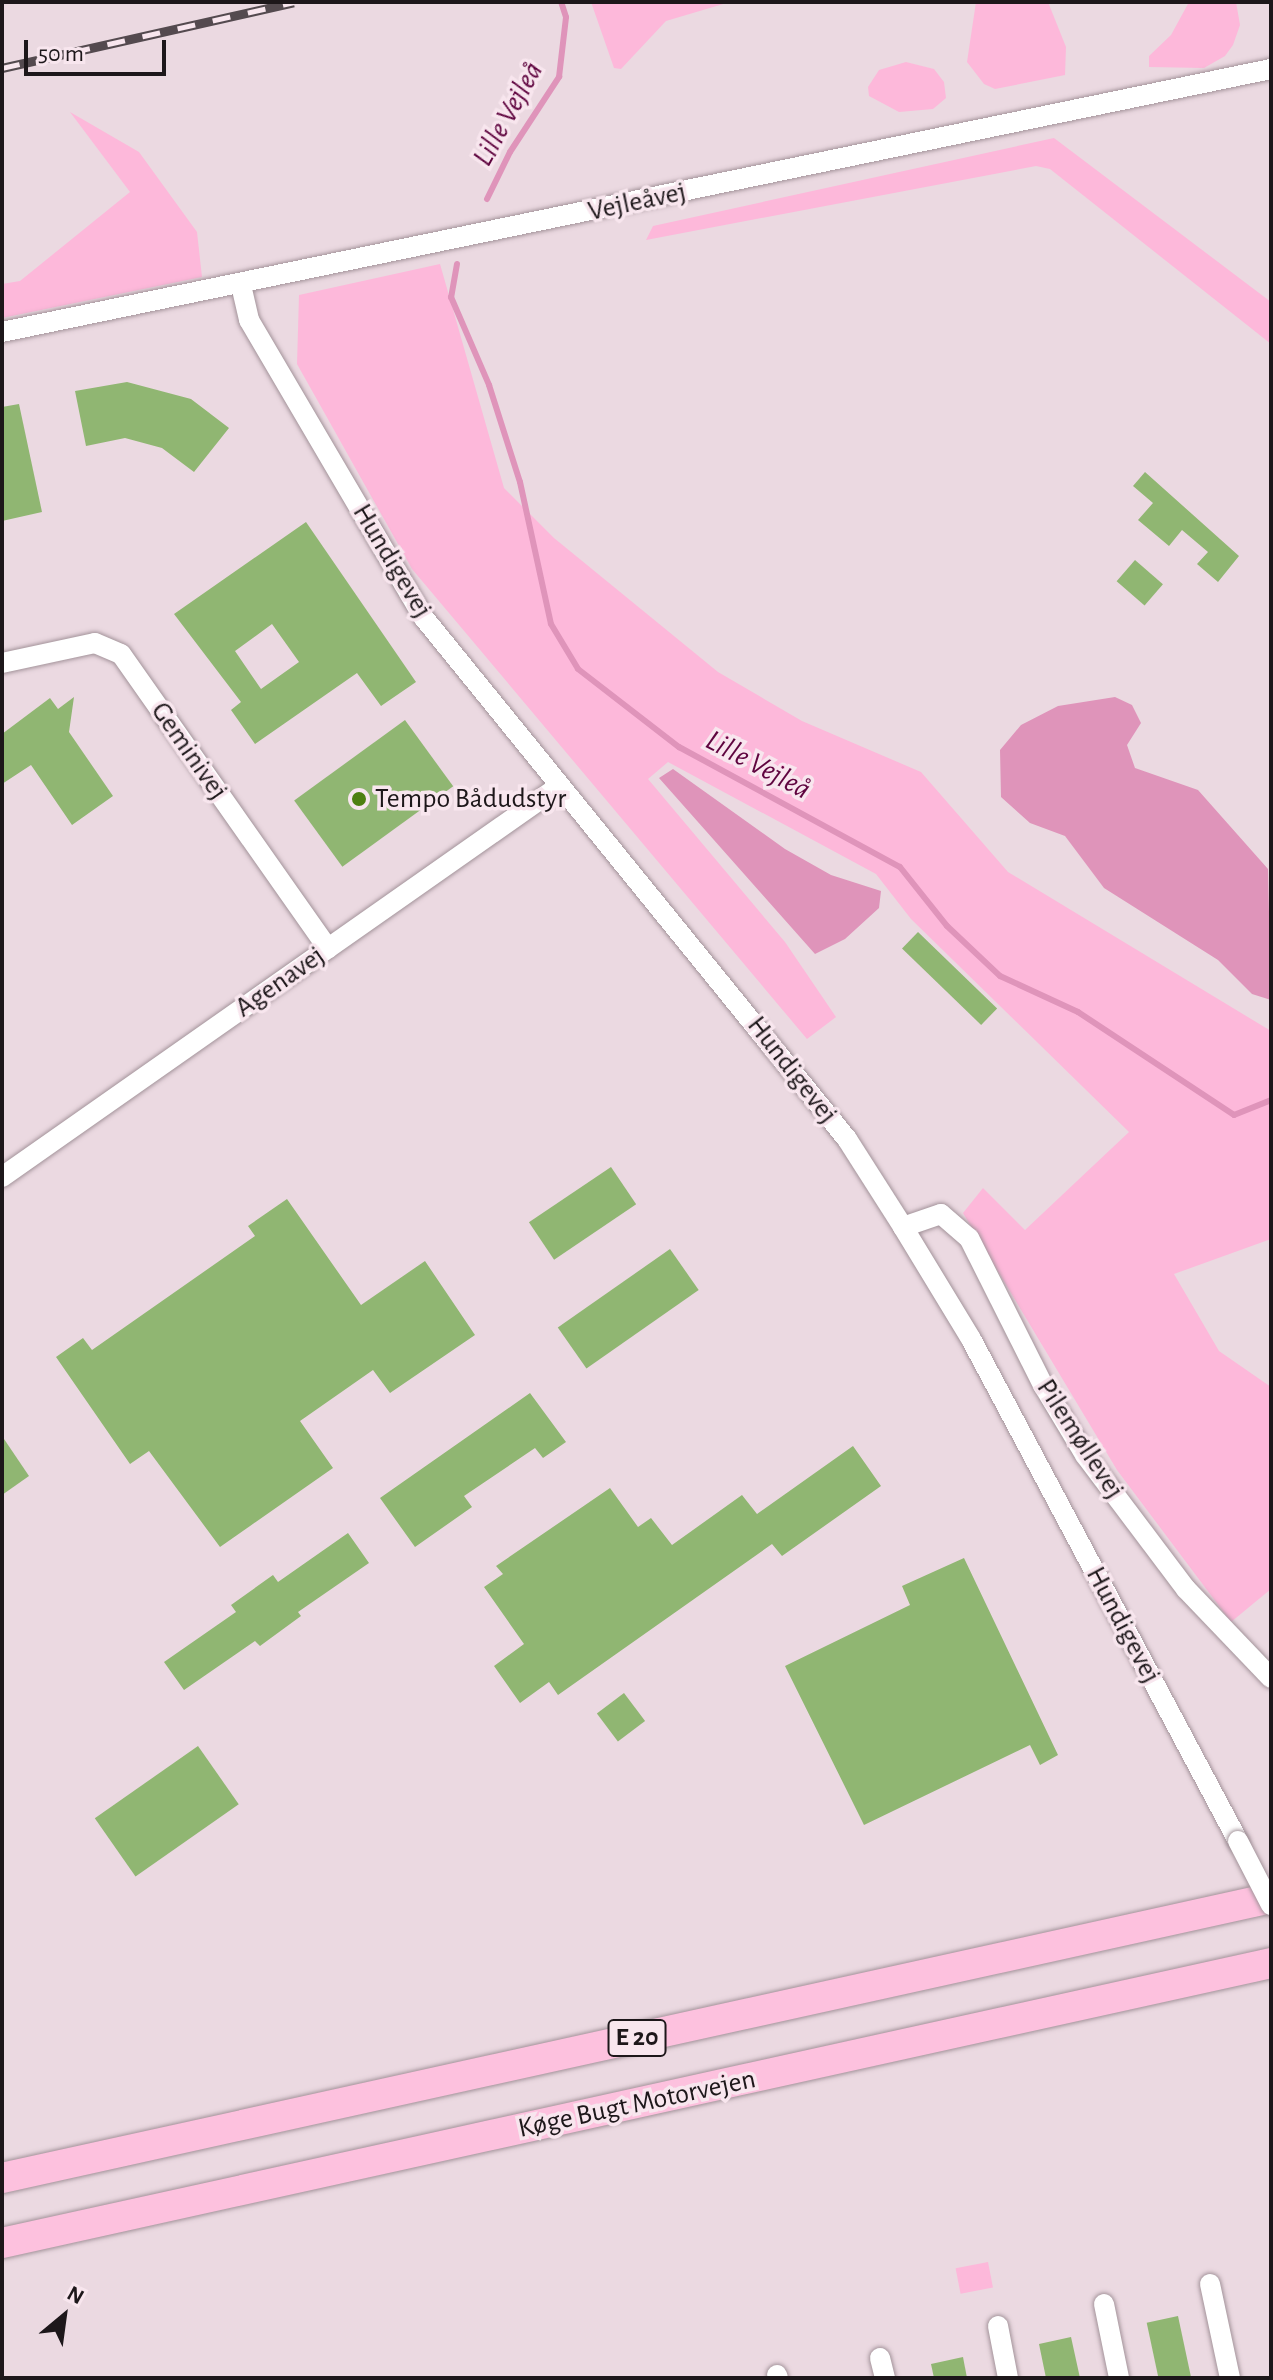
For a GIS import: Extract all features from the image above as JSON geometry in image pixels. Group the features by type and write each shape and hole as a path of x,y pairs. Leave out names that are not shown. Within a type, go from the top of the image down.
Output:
{"highway":[{"name":"E 20","path":"2,2178 1271,1898"},
{"name":"Køge Bugt Motorvejen","path":"2,2243 1264,1966"}],"street":[{"name":"Vejleåvej","path":"2,332 241,285 1271,69"},
{"name":"Hundigevej","path":"241,285 249,320 424,618 558,787 847,1139 903,1227 971,1339 1271,1905"},
{"name":"Geminivej","path":"2,663 95,643 121,654 328,949"},
{"name":"Agenavej","path":"2,1177 558,787"},
{"name":"Pilemøllevej","path":"903,1227 941,1214 969,1238 1043,1385 1085,1455 1186,1589 1271,1678"},
{"path":"1210,2284 1230,2378"},
{"path":"1104,2304 1119,2378"},
{"path":"998,2326 1008,2378"},
{"path":"880,2358 885,2378"}],"shaded area":[{"path":"591,2 730,2 666,21 621,69 614,68"},
{"path":"976,2 1048,2 1066,47 1065,75 995,89 984,84 967,62"},
{"path":"1189,2 1236,2 1240,25 1233,45 1225,56 1204,68 1149,67 1149,56 1171,35"},
{"path":"906,62 934,69 944,82 946,98 933,109 899,112 869,96 868,87 879,70"},
{"path":"70,112 139,152 197,232 202,277 2,318 2,284 20,281 130,192"},
{"path":"1054,138 1271,302 1271,344 1050,169 1036,166 646,240 653,226"},
{"path":"440,264 504,488 554,538 718,672 802,721 921,772 1008,872 1271,1031 1271,1239 1174,1274 1219,1351 1271,1387 1271,1589 1231,1622 1117,1470 963,1213 983,1188 1025,1230 1129,1132 911,919 876,874 668,762 648,779 785,942 836,1017 807,1039 412,569 297,364 299,295"},
{"path":"1115,697 1132,705 1141,723 1127,745 1135,768 1198,790 1268,869 1271,1000 1252,994 1218,960 1104,888 1065,836 1030,823 1001,797 1000,750 1021,725 1058,706"},
{"path":"673,769 785,849 831,875 881,891 879,908 845,939 815,954 659,778"},
{"path":"988,2262 993,2288 961,2294 956,2268"}],"building":[{"path":"127,382 191,399 229,428 194,472 162,448 125,438 86,446 75,391"},
{"path":"19,404 42,512 2,521 2,407"},
{"path":"1145,472 1239,556 1218,582 1197,564 1208,552 1182,530 1169,546 1138,520 1153,503 1133,486"},
{"path":"306,522 416,682 381,706 357,673 255,744 231,710 241,702 174,614","holes":["272,624 299,662 261,689 235,651"]},
{"path":"1135,560 1163,584 1145,605 1117,581"},
{"path":"74,697 69,732 113,796 72,825 31,765 2,784 2,734 50,698 58,709"},
{"path":"405,720 453,786 342,867 294,801"},
{"path":"918,932 997,1008 981,1025 902,949"},
{"path":"611,1167 636,1204 554,1260 529,1222"},
{"path":"287,1199 361,1305 425,1261 475,1335 390,1393 373,1370 300,1421 333,1468 220,1547 149,1451 130,1464 56,1357 83,1338 92,1350 255,1236 248,1226"},
{"path":"670,1249 699,1290 586,1369 558,1328"},
{"path":"530,1393 566,1442 543,1458 535,1448 464,1496 472,1507 415,1547 380,1498"},
{"path":"2,1436 29,1476 2,1495"},
{"path":"853,1446 881,1486 782,1556 772,1544 558,1695 549,1682 520,1703 494,1666 524,1644 484,1587 503,1574 496,1566 610,1488 638,1527 651,1518 672,1545 742,1495 757,1514"},
{"path":"348,1533 369,1563 298,1612 301,1616 260,1646 255,1641 184,1690 164,1662 236,1612 231,1605 273,1575 278,1582"},
{"path":"964,1558 1058,1755 1040,1765 1030,1745 864,1825 785,1666 910,1605 902,1586"},
{"path":"624,1693 645,1721 618,1741 597,1713"},
{"path":"198,1746 239,1804 136,1876 95,1818"},
{"path":"1178,2316 1191,2378 1158,2378 1147,2323"},
{"path":"1071,2337 1080,2378 1046,2378 1039,2344"},
{"path":"963,2357 967,2378 934,2378 931,2364"}],"waterway":[{"name":"Lille Vejleå","path":"487,199 510,152 559,77 566,17 561,2"},
{"name":"Lille Vejleå","path":"457,264 451,297 489,385 520,482 551,624 578,669 679,747 900,867 947,926 1000,976 1078,1012 1234,1115 1271,1100"}],"railway":[{"path":"2,68 294,2"}],"place":[{"name":"Tempo Bådudstyr","path":"359,799"}]}
